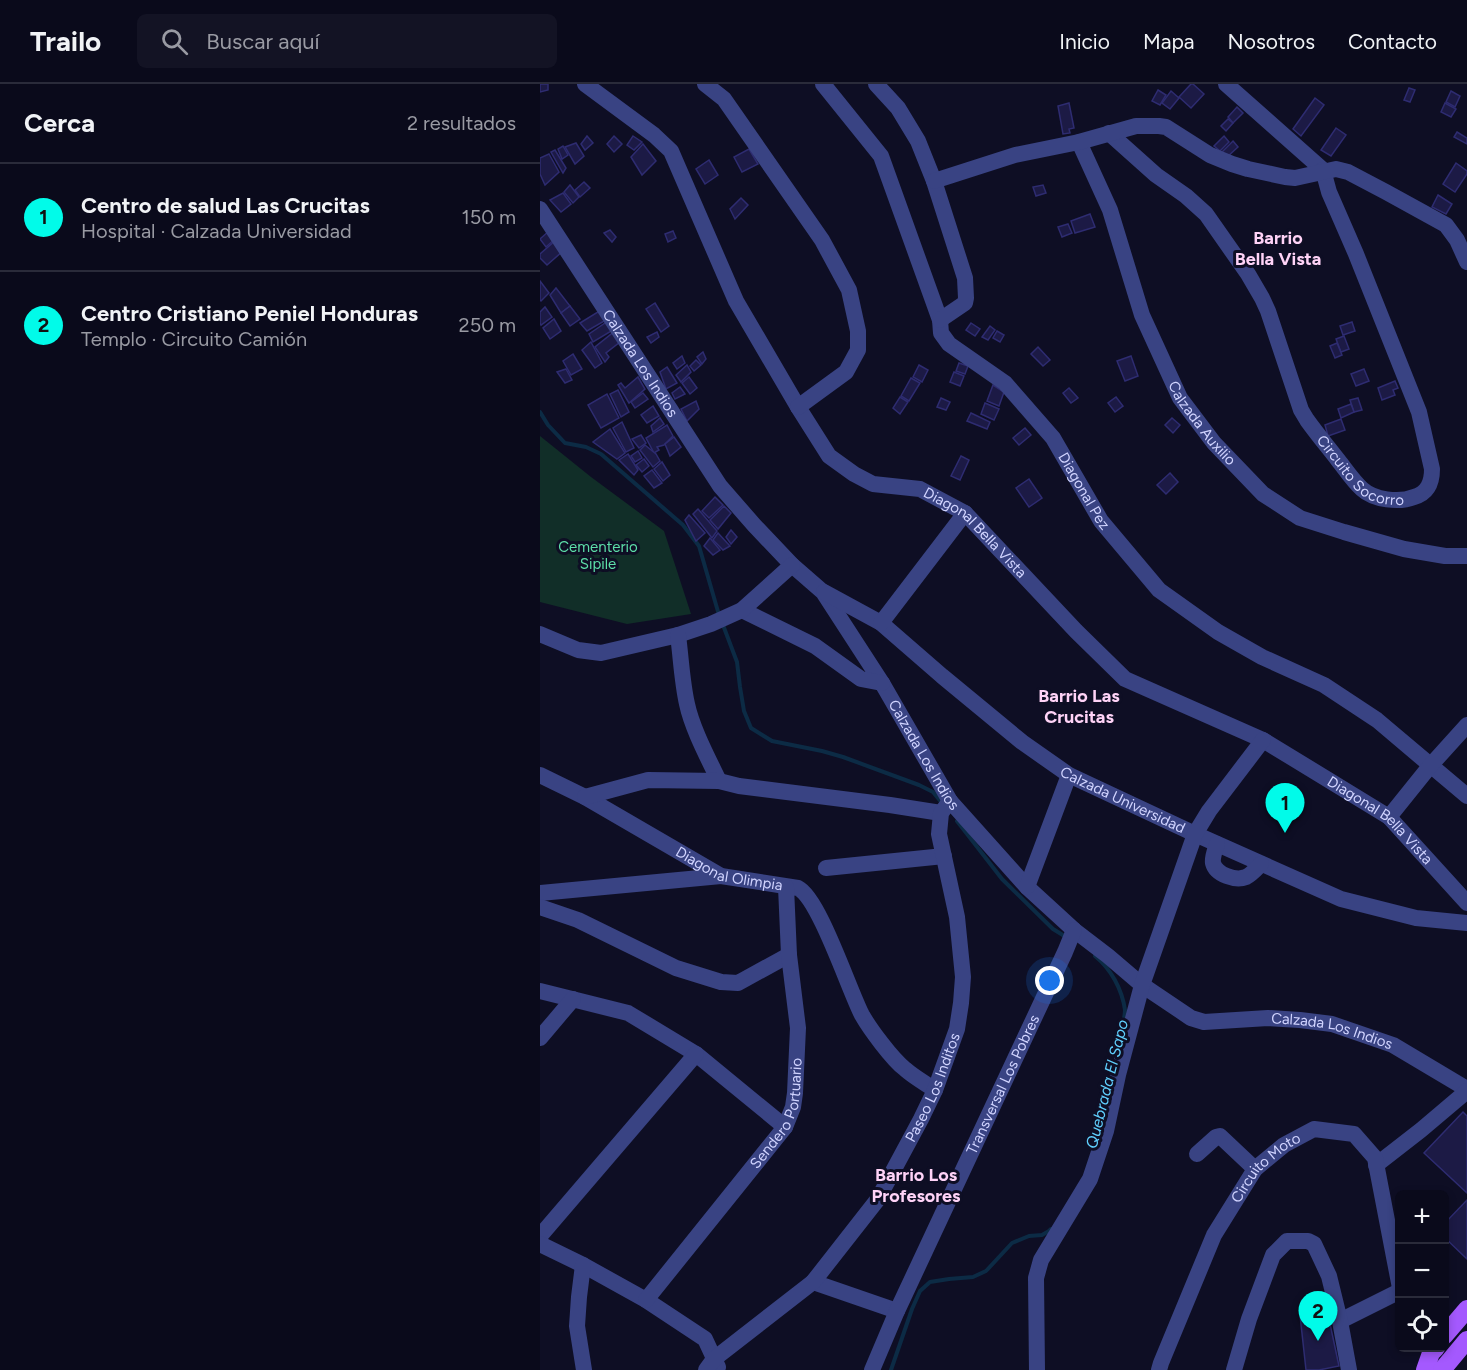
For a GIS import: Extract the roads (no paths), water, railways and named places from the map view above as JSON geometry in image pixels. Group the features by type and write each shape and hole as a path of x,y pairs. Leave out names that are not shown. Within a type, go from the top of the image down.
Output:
{"main road":[{"path":"1449,1330 1467,1309"},
{"path":"1442,1370 1467,1340"}],"street":[{"name":"Diagonal Bella Vista","path":"585,84 654,135 671,151 735,301 829,456 873,484 920,489 964,513 1068,623 1125,679 1263,740 1389,817 1467,903"},
{"path":"705,84 724,92 822,240 849,290 858,331 858,350 846,372 798,407"},
{"name":"Diagonal Pez","path":"823,84 881,156 940,320 941,333 949,344 1005,383 1053,438 1101,520 1159,590 1218,632 1262,657 1323,685 1377,720 1467,796"},
{"path":"876,84 898,108 918,141 965,278 965,303 940,320"},
{"path":"1226,84 1323,170"},
{"path":"933,182 1015,155 1079,142 1136,126 1166,127 1210,154 1232,165 1248,169 1285,177 1306,176 1323,170 1336,169 1348,172 1446,225 1457,240 1467,262"},
{"name":"Circuito Socorro","path":"1109,133 1156,175 1186,196 1206,214 1262,298 1301,410 1352,477 1363,490 1385,499 1398,501 1412,498 1425,491 1432,476 1419,412 1329,192 1323,170"},
{"name":"Calzada Auxilio","path":"1079,142 1110,210 1142,315 1180,398 1214,442 1263,494 1300,518 1404,549 1445,556 1467,556"},
{"name":"Calzada Los Indios","path":"540,209 720,486 792,565 823,592 882,683 946,807 1027,886 1070,939 1108,956 1142,985 1191,1018 1204,1022 1268,1018 1332,1024 1393,1045 1467,1090"},
{"path":"881,623 964,513"},
{"path":"540,634 578,650 601,653 678,635 742,610 792,565"},
{"name":"Calzada Universidad","path":"823,592 881,623 1022,742 1069,775 1194,834 1341,899 1416,918 1467,923"},
{"path":"742,610 815,646 861,678 882,683"},
{"path":"678,635 687,706 718,781"},
{"path":"1389,817 1467,725"},
{"path":"1037,1370 1036,1278 1041,1260 1089,1179 1106,1131 1142,985 1194,834 1263,740"},
{"name":"Diagonal Olimpia","path":"540,775 585,797 720,876 798,888 804,891 822,921 862,1016 891,1056 903,1068 935,1090"},
{"path":"1027,886 1069,775"},
{"path":"585,797 648,780 718,781 739,786 946,807"},
{"name":"Paseo Los Inditos","path":"713,1366 813,1282 878,1199 935,1090 957,1029 962,1003 963,977 957,917 939,834 946,807"},
{"path":"1217,844 1213,855 1215,867 1234,879 1246,877 1261,864"},
{"path":"826,868 944,856"},
{"path":"540,893 720,876"},
{"name":"Sendero Portuario","path":"645,1300 785,1127 793,1107 798,1028 789,955 786,887"},
{"path":"540,908 578,920 676,968 721,982 738,983 789,955"},
{"name":"Transversal Los Pobres","path":"872,1370 897,1311 1070,939"},
{"path":"540,991 628,1013 696,1054 785,1127"},
{"path":"540,1038 573,999"},
{"path":"540,1236 696,1054"},
{"path":"1376,1165 1467,1090"},
{"name":"Circuito Moto","path":"1159,1370 1214,1234 1255,1169 1284,1145 1314,1129 1354,1134 1375,1158 1395,1263"},
{"path":"1197,1155 1220,1136 1255,1169"},
{"path":"1234,1370 1248,1319 1273,1254 1287,1241 1308,1240 1314,1244 1329,1276 1349,1370"},
{"path":"540,1244 645,1300 705,1339 713,1366"},
{"path":"583,1265 577,1326 584,1370"},
{"path":"813,1282 897,1311"},
{"path":"1340,1322 1395,1292"}],"waterway":[{"name":"Quebrada El Sapo","path":"540,412 548,425 565,443 586,447 601,454 683,525 699,546 719,615"},
{"name":"Quebrada El Sapo","path":"723,625 737,662 744,711 751,728 772,741 843,757 919,785 933,792 942,803"},
{"name":"Quebrada El Sapo","path":"957,821 1002,879 1053,929 1066,937"},
{"name":"Quebrada El Sapo","path":"1095,956 1111,973 1121,995 1125,1010 1122,1029"},
{"name":"Quebrada El Sapo","path":"891,1370 912,1309 920,1291 930,1282 973,1277 986,1271 1012,1243 1029,1236 1042,1235 1051,1229"}],"place":[{"name":"Centro de salud Las Crucitas","path":"1285,833"},
{"name":"Centro Cristiano Peniel Honduras","path":"1318,1341"}],"district":[{"name":"Barrio Bella Vista","path":"1278,248"},
{"name":"Barrio Las Crucitas","path":"1079,706"},
{"name":"Barrio Los Profesores","path":"916,1185"}],"park label":[{"name":"Cementerio Sipile","path":"598,556"}]}
